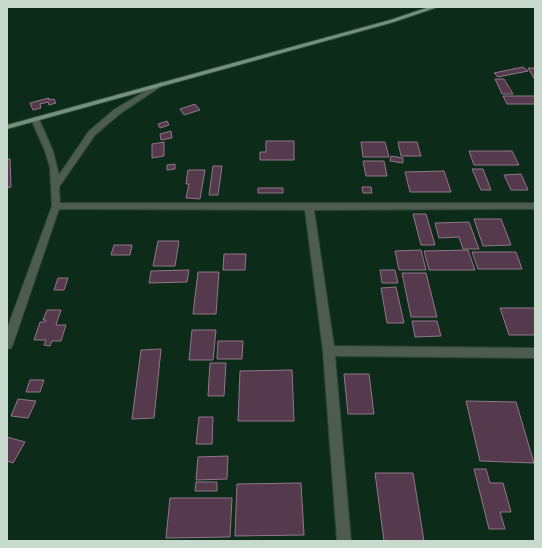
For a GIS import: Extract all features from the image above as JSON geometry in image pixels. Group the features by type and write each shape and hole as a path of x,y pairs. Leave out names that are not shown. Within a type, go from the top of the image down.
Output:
{"main road":[{"path":"7,128 392,21 426,8 435,7"}],"street":[{"path":"54,188 92,133 118,111 161,84"},
{"path":"7,344 56,206 54,168 49,151 35,119"},
{"path":"56,206 310,208 535,206"},
{"path":"310,208 328,351 344,541"},
{"path":"328,351 535,353"}],"building":[{"path":"523,67 528,71 498,77 494,73"},
{"path":"528,68 535,68 535,80"},
{"path":"495,79 504,79 513,94 502,94"},
{"path":"503,96 535,96 535,104 507,104"},
{"path":"49,98 49,100 54,99 56,103 49,105 48,102 40,104 41,108 33,110 30,103"},
{"path":"195,104 200,110 184,115 180,109"},
{"path":"167,121 169,125 160,128 158,124"},
{"path":"171,131 172,138 161,140 160,134"},
{"path":"266,141 294,141 294,160 260,160 260,152 266,152"},
{"path":"164,142 164,156 152,158 152,144"},
{"path":"361,142 385,142 389,157 363,157"},
{"path":"398,142 417,142 421,156 401,156"},
{"path":"469,151 512,151 519,165 474,165"},
{"path":"391,156 403,158 403,163 390,161"},
{"path":"7,159 10,159 11,187 7,188"},
{"path":"363,161 384,161 387,176 366,176"},
{"path":"175,164 175,169 167,170 167,165"},
{"path":"213,166 222,166 218,195 209,195"},
{"path":"472,169 483,169 491,190 481,190"},
{"path":"188,170 205,170 200,199 186,198 189,184 186,184"},
{"path":"444,171 451,192 410,192 405,172"},
{"path":"521,174 528,190 511,190 504,175"},
{"path":"362,187 371,187 372,193 363,193"},
{"path":"258,188 283,188 283,193 258,193"},
{"path":"413,214 426,214 435,245 421,245"},
{"path":"474,219 501,219 511,245 483,246"},
{"path":"469,222 479,249 463,249 459,237 439,238 435,223"},
{"path":"158,241 179,241 175,266 153,266"},
{"path":"114,245 132,245 130,255 111,255"},
{"path":"421,250 426,270 399,270 395,251"},
{"path":"468,250 475,270 429,270 424,251"},
{"path":"472,252 516,252 522,269 478,269"},
{"path":"224,254 246,254 245,270 223,270"},
{"path":"189,270 187,282 149,283 151,271"},
{"path":"380,270 395,270 398,283 382,283"},
{"path":"198,272 219,272 216,314 193,314"},
{"path":"402,273 426,273 437,317 411,317"},
{"path":"58,278 68,278 64,290 54,290"},
{"path":"396,287 404,323 387,323 381,288"},
{"path":"500,308 535,308 535,335 509,335"},
{"path":"47,310 61,310 56,325 66,325 61,341 52,341 50,346 44,345 46,340 34,340 40,322 45,322 46,320 43,320"},
{"path":"412,321 437,321 441,336 415,337"},
{"path":"192,330 216,330 213,360 189,360"},
{"path":"218,341 243,341 242,359 217,359"},
{"path":"161,349 154,418 132,419 141,350"},
{"path":"210,363 226,363 224,396 208,396"},
{"path":"292,370 294,421 238,421 240,371"},
{"path":"344,374 369,374 374,414 348,414"},
{"path":"30,380 44,380 40,392 26,392"},
{"path":"18,399 36,401 28,418 11,416"},
{"path":"466,401 516,402 534,463 480,461"},
{"path":"199,417 213,417 212,444 196,444"},
{"path":"7,437 25,442 13,463 7,461"},
{"path":"228,456 227,479 196,480 198,457"},
{"path":"474,469 486,469 490,483 503,483 511,512 500,512 505,529 489,529"},
{"path":"375,473 413,473 424,541 384,541"},
{"path":"196,482 217,482 217,491 195,491"},
{"path":"301,483 304,535 235,536 237,484"},
{"path":"170,498 232,498 230,537 166,538"}]}
